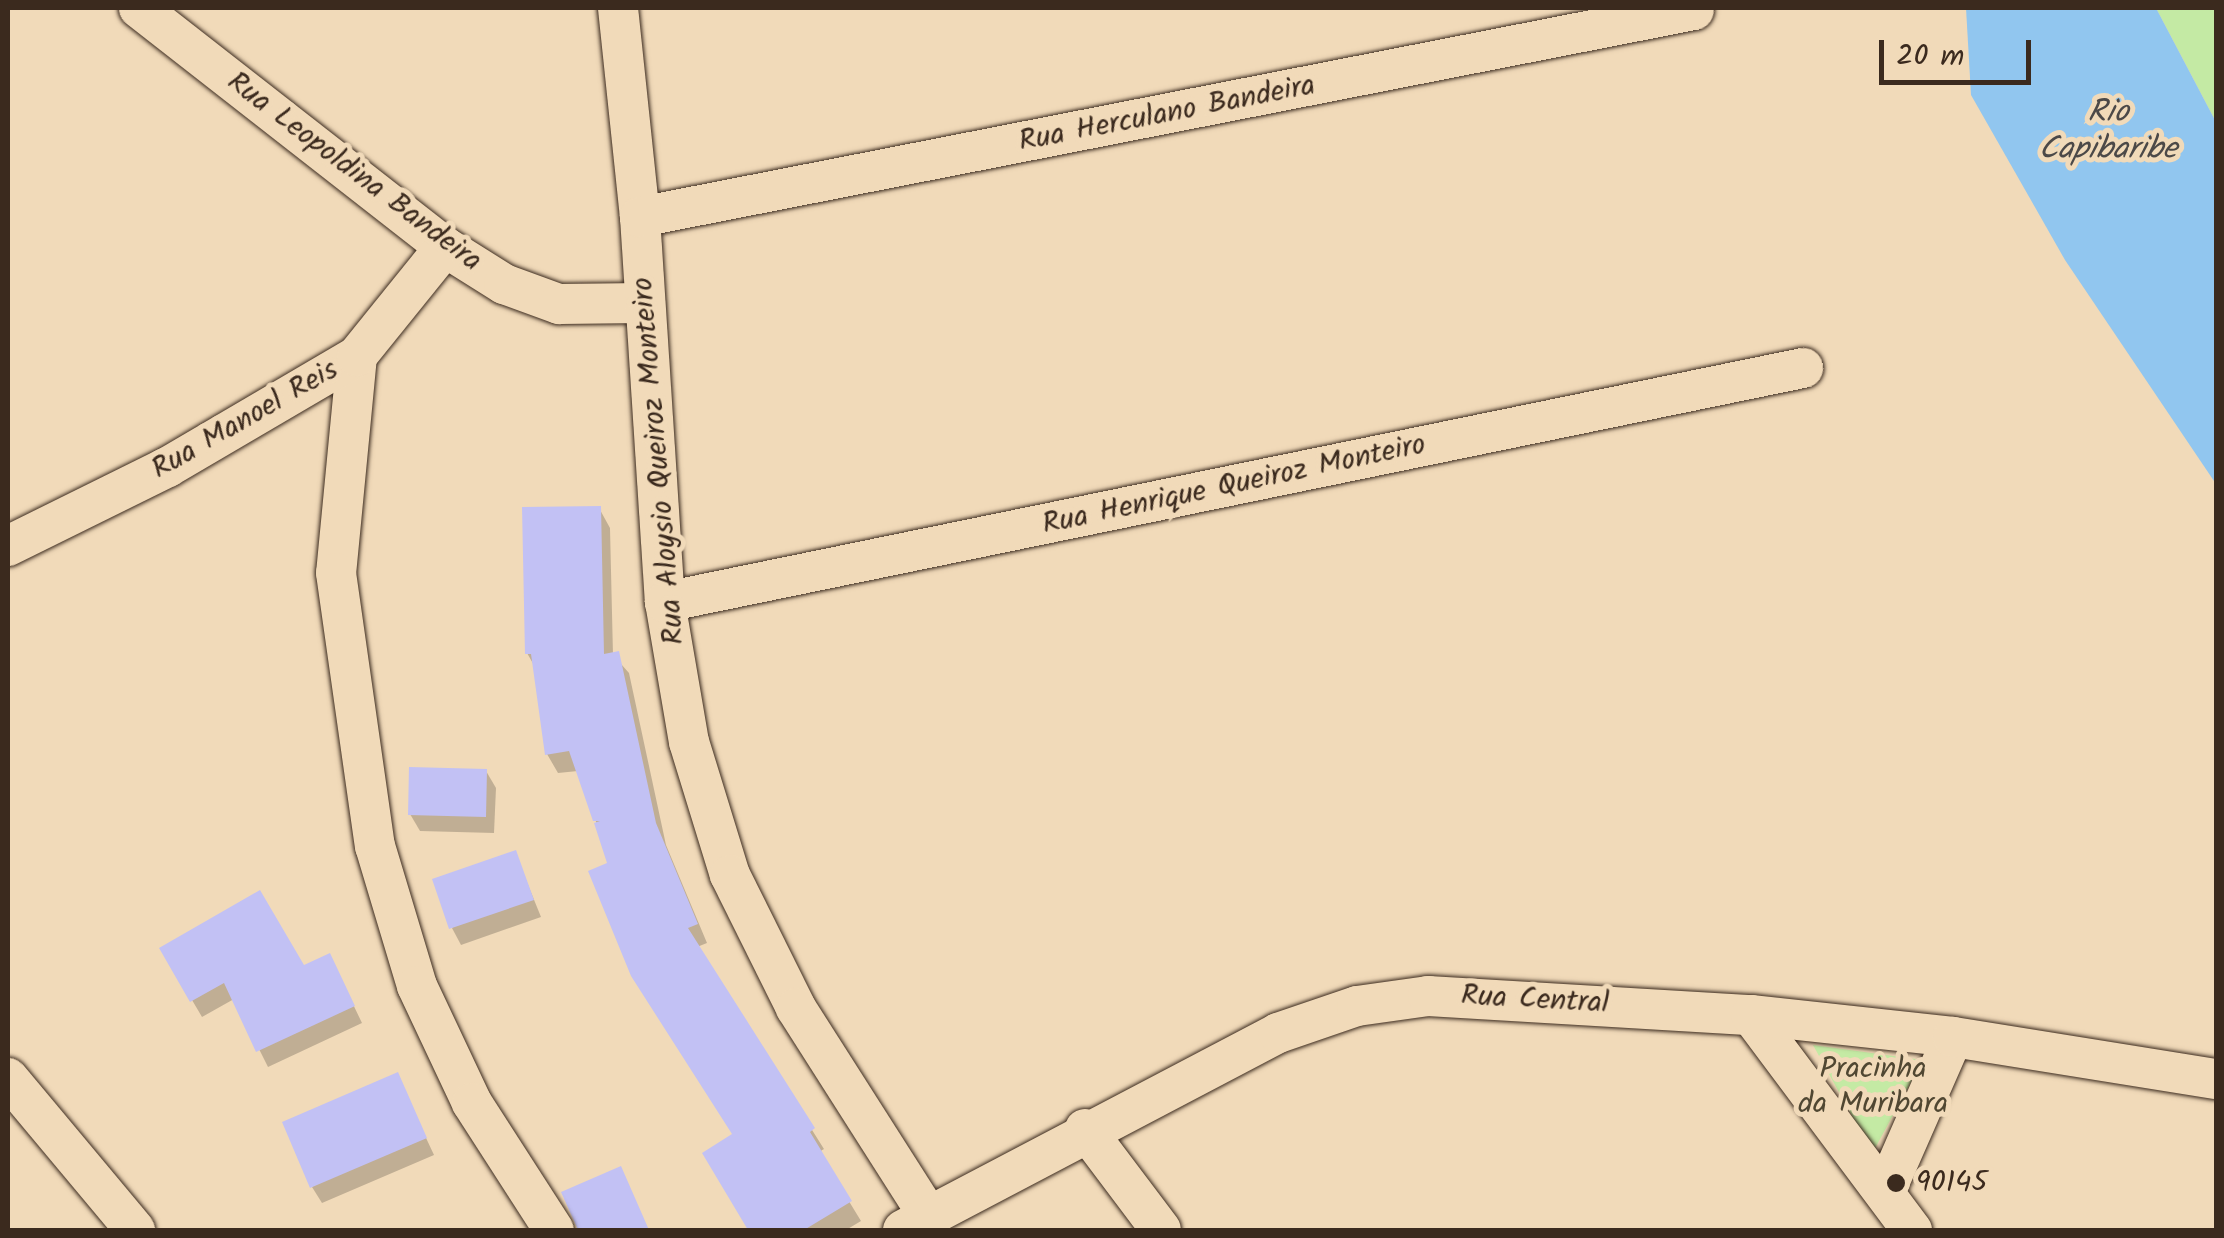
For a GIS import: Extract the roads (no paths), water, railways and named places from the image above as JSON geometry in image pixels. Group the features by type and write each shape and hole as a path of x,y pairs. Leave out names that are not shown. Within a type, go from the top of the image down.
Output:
{"street":[{"name":"Rua Leopoldina Bandeira","path":"138,8 445,246 504,284 558,304 644,304"},
{"name":"Rua Aloysio Queiroz Monteiro","path":"618,8 640,218 665,602 689,742 730,875 796,1008 916,1223"},
{"name":"Rua Herculano Bandeira","path":"640,218 1694,10"},
{"name":"Rua Manoel Reis","path":"8,546 168,467 357,356 445,246"},
{"path":"357,356 336,573 374,846 416,986 472,1103 554,1230"},
{"name":"Rua Henrique Queiroz Monteiro","path":"665,602 1803,368"},
{"name":"Rua Central","path":"916,1223 1085,1130 1278,1032 1357,1006 1500,995 1751,1015 1953,1038 2216,1078"},
{"path":"1751,1015 1912,1230"},
{"path":"1885,1192 1953,1038"},
{"path":"8,1078 135,1230"},
{"path":"1085,1130 1161,1230"}],"water":[{"name":"Rio Capibaribe","path":"1966,8 2156,8 2216,122 2216,484 2065,260 1971,95"}],"place":[{"name":"90145","path":"1896,1183"}],"park label":[{"name":"Pracinha da Muribara","path":"1873,1086"}]}
